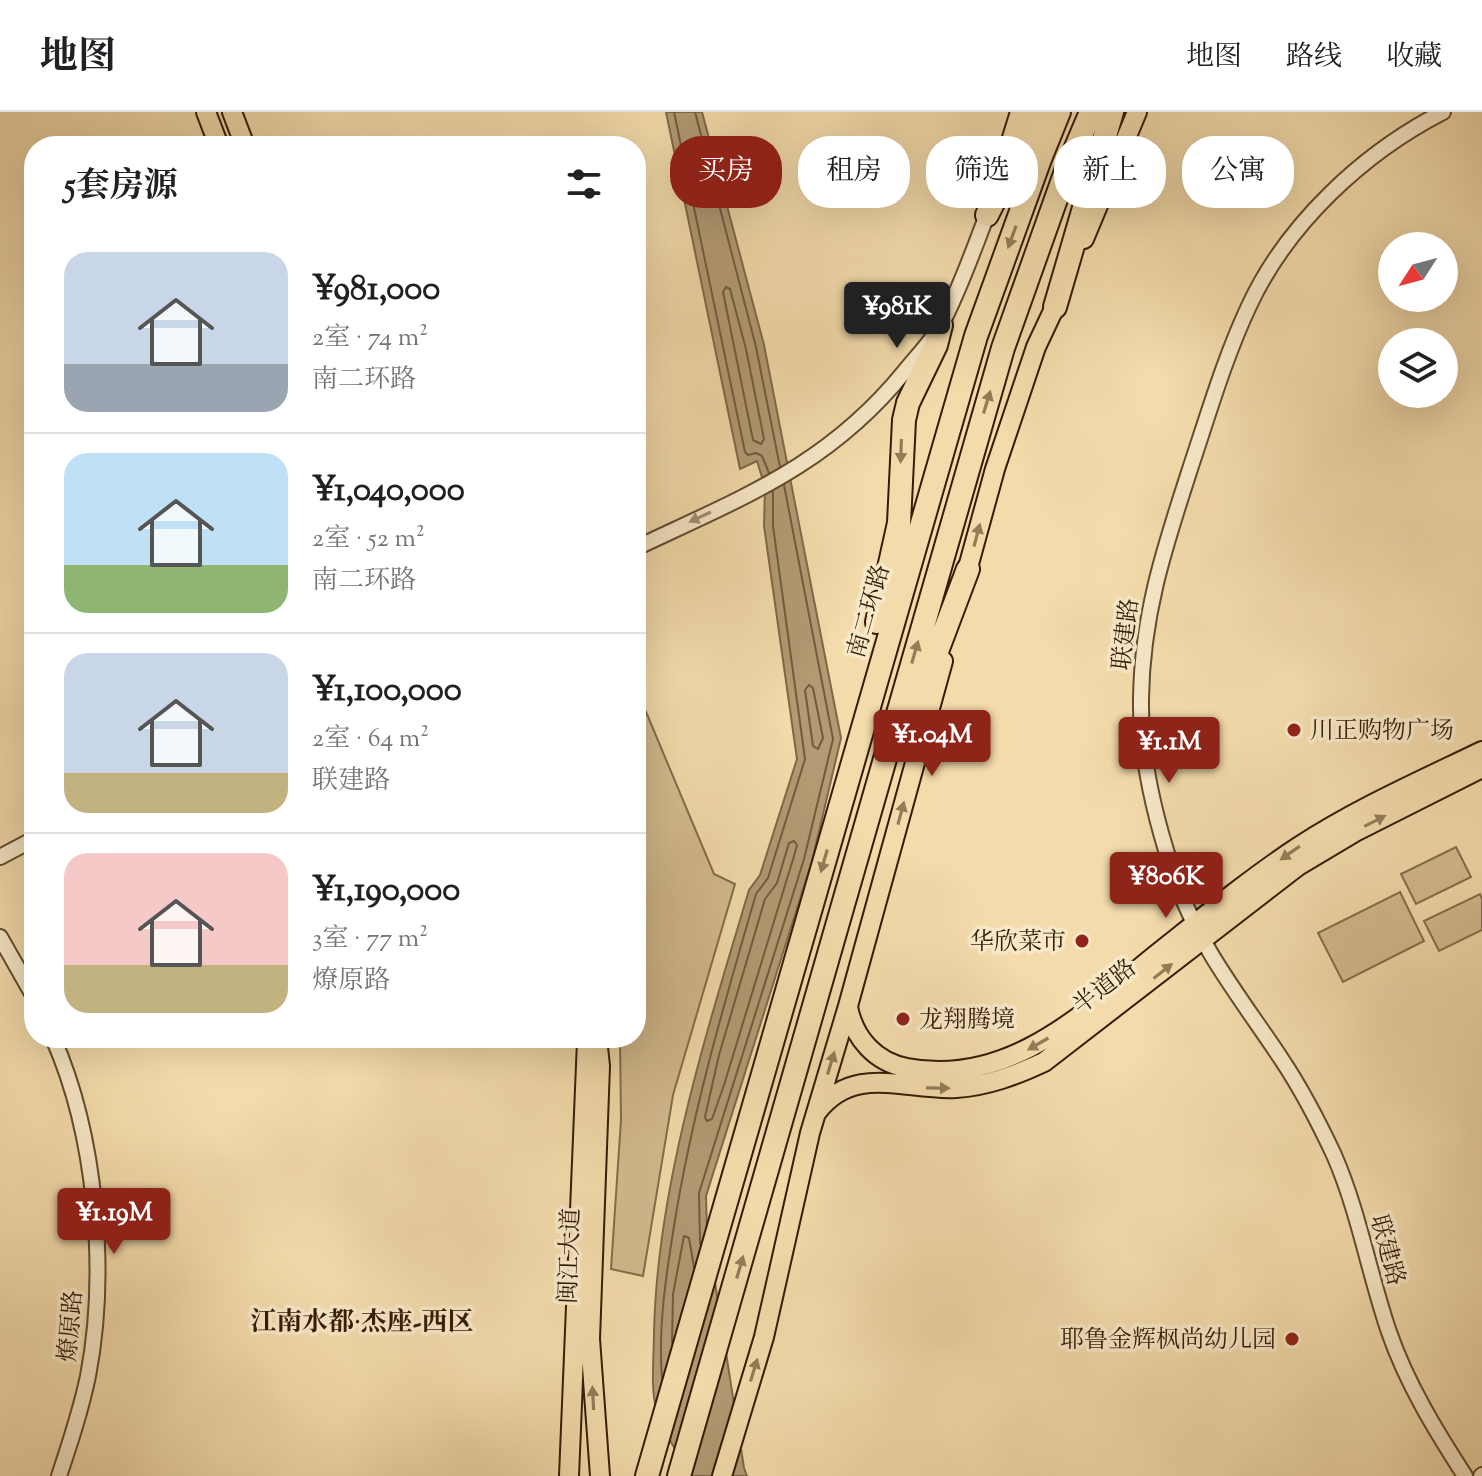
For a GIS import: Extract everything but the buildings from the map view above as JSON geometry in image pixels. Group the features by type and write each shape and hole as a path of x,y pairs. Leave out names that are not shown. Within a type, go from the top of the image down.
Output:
{"highway":[{"path":"987,215 1039,112"},
{"name":"南二环路","path":"647,1476 976,336 1059,112"},
{"path":"679,1476 1003,348 1066,171 1091,112"},
{"path":"1055,307 1112,112"},
{"path":"848,776 870,651 899,523 904,420 908,403 936,345 941,325"},
{"path":"877,787 916,707 968,569"}],"main road":[{"path":"206,112 215,136"},
{"path":"232,112 241,136"},
{"path":"987,215 1020,112"},
{"path":"722,1476 764,1337 815,1114 848,1006 995,469 1036,347 1137,112"},
{"name":"半道路","path":"815,1114 836,1095 870,1081 946,1088 984,1084 1021,1073 1055,1054 1314,837 1482,751"},
{"name":"半道路","path":"848,1006 861,1040 893,1064 940,1071 985,1065 1023,1052 1057,1032 1198,932 1314,856 1390,813 1482,768"},
{"name":"闽江大道","path":"569,1476 587,1048"},
{"name":"闽江大道","path":"598,1048 600,1066 590,1339 600,1476"}],"street":[{"name":"联建路","path":"1443,112 1397,139 1342,183 1296,234 1258,288 1230,351 1158,568 1143,654 1140,700 1144,757 1153,802 1167,853 1198,932 1224,978 1285,1065 1324,1135 1355,1211 1374,1285 1398,1354 1421,1404 1465,1476"},
{"path":"646,543 789,474 825,450 873,408 941,325 987,215"},
{"path":"0,857 24,844"},
{"path":"0,937 24,979"},
{"name":"燎原路","path":"57,1048 69,1077 83,1132 93,1196 95,1248 94,1330 88,1373 59,1476"}],"shaded area":[{"path":"646,712 714,874 735,884 673,1095 643,1276 611,1269 621,1120 620,1048 646,1048"},
{"path":"1456,847 1471,877 1416,904 1401,874"},
{"path":"1400,892 1424,941 1343,982 1318,933"},
{"path":"1480,894 1482,930 1439,951 1424,921"}],"water":[{"path":"666,112 702,112 708,136 671,136"},
{"path":"686,208 728,208 764,345 841,738 812,861 706,1196 707,1231 747,1476 691,1476 663,1427 655,1403 654,1333 664,1222 674,1165 701,1053 749,890 760,875 797,759 764,526 765,487 757,461 740,469"}],"place":[{"name":"川正购物广场","path":"1294,730"},
{"name":"华欣菜市","path":"1082,941"},
{"name":"龙翔腾境","path":"903,1019"},
{"name":"耶鲁金辉枫尚幼儿园","path":"1292,1339"}],"district":[{"name":"江南水都·杰座-西区","path":"362,1321"}]}
